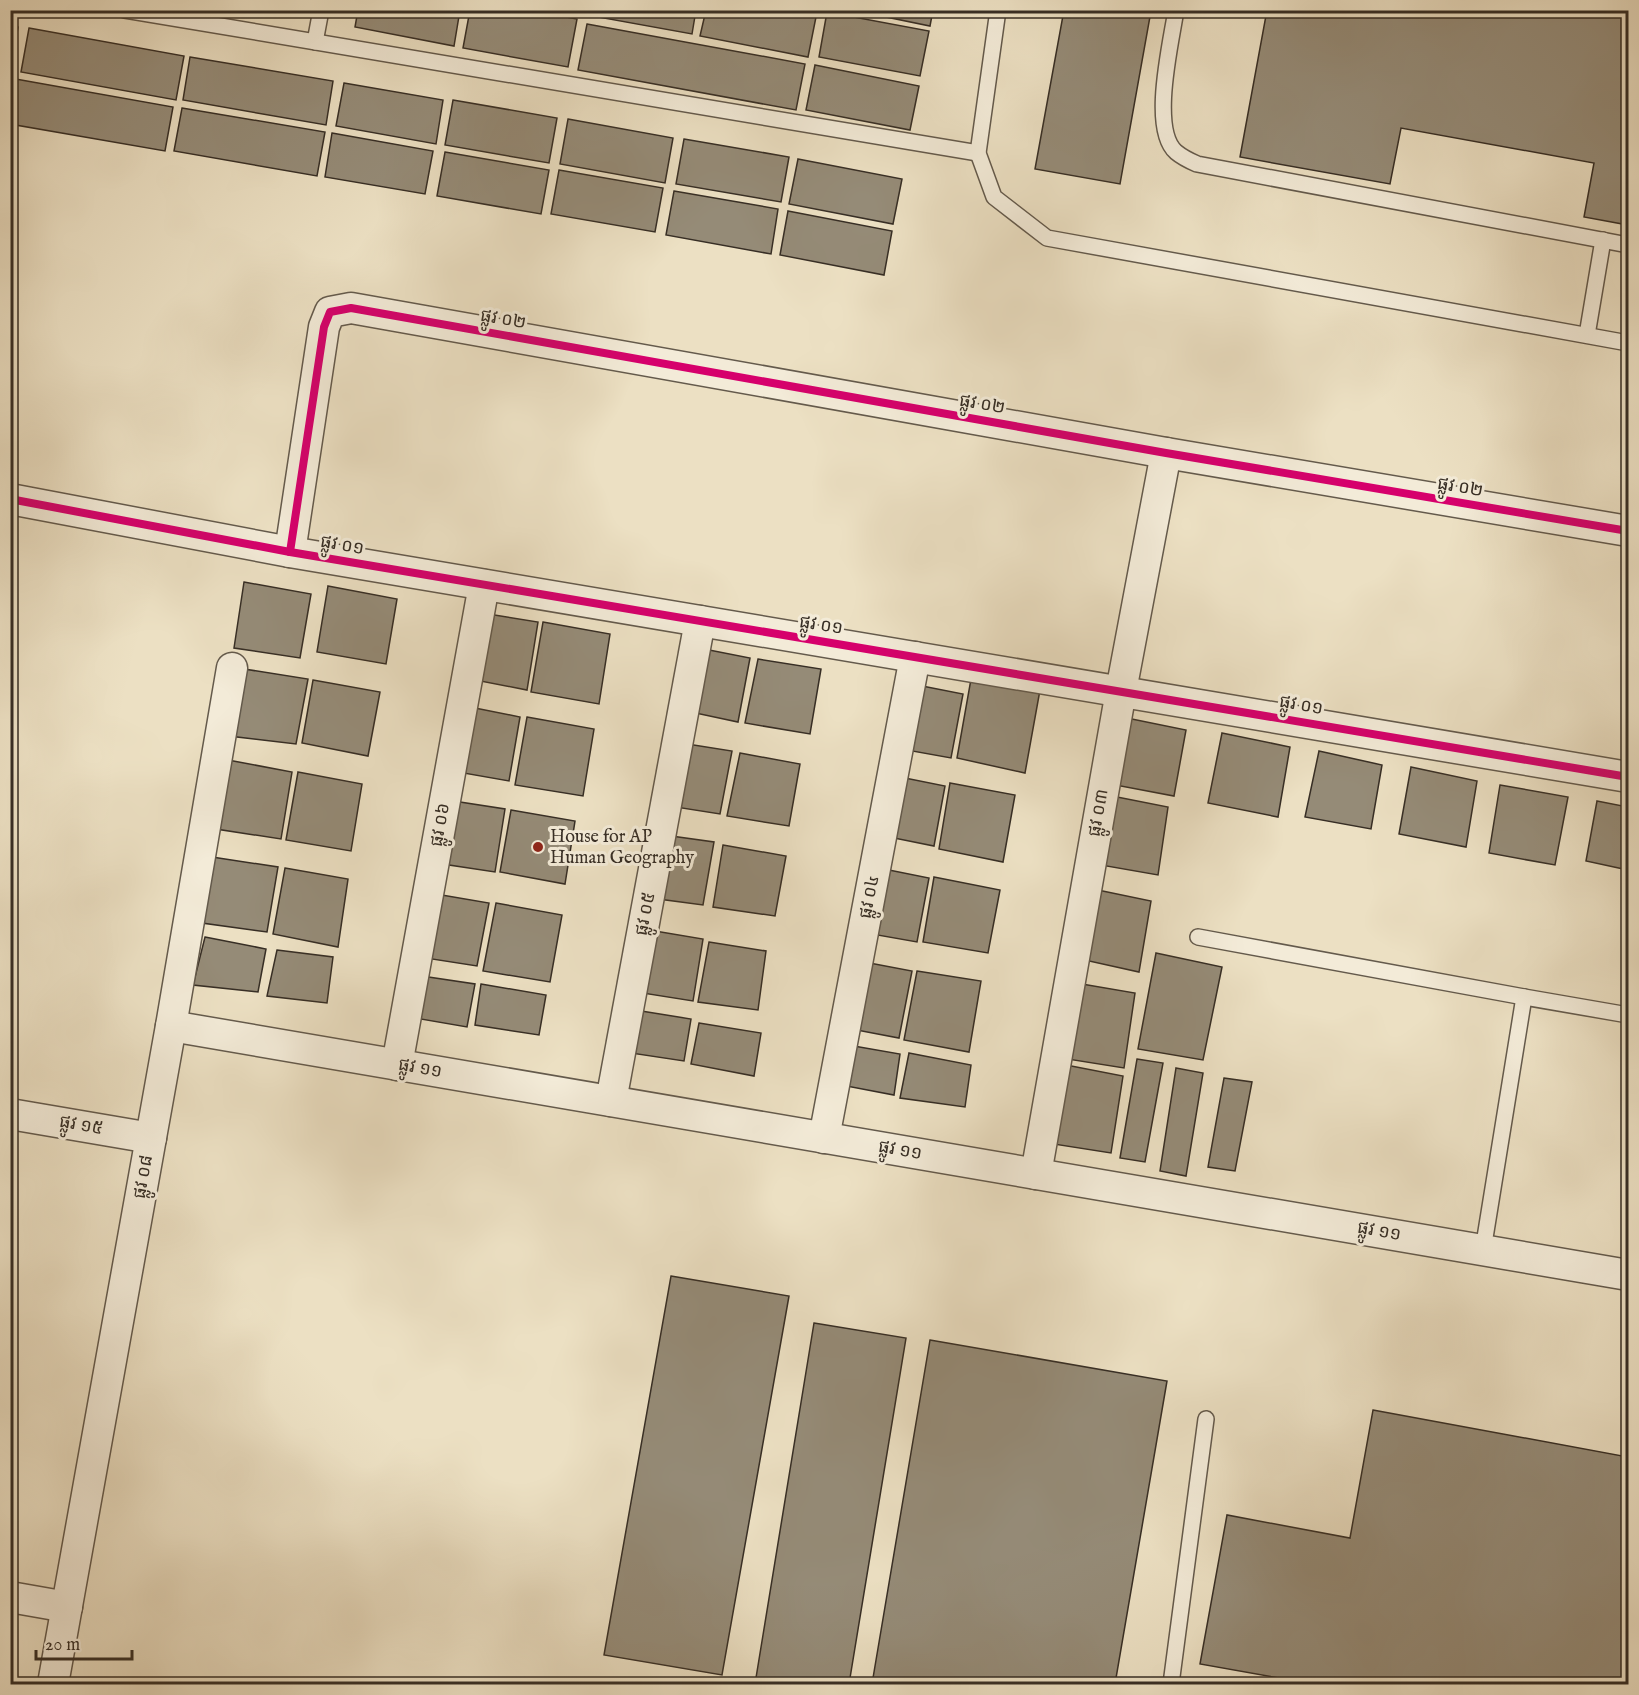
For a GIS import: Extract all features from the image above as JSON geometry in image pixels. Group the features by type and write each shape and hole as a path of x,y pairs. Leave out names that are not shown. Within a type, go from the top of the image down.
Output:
{"street":[{"name":"ផ្លូវ ០២","path":"290,552 324,327 330,312 351,308 1166,453 1629,531"},
{"name":"ផ្លូវ ០៣","path":"1036,1174 1121,691 1166,453"},
{"name":"ផ្លូវ ០១","path":"10,499 290,552 1629,777"},
{"name":"ផ្លូវ ០៦","path":"397,1065 484,585"},
{"name":"ផ្លូវ ០៥","path":"611,1101 700,621"},
{"name":"ផ្លូវ ០៤","path":"824,1138 915,657"},
{"name":"ផ្លូវ ០៨","path":"53,1684 171,1026 232,668"},
{"name":"ផ្លូវ ១១","path":"171,1026 1629,1275"},
{"name":"ផ្លូវ ១៥","path":"10,1113 151,1138"},
{"path":"10,1597 67,1607"}],"lane":[{"path":"125,10 978,153"},
{"path":"315,42 321,10"},
{"path":"998,10 978,153 994,197 1047,238 1629,343"},
{"path":"1176,10 1163,96 1163,129 1175,152 1197,164 1629,245"},
{"path":"1587,335 1603,240"},
{"path":"1198,937 1629,1015"},
{"path":"1484,1250 1524,997"},
{"path":"1171,1684 1206,1419"}],"building":[{"path":"262,10 300,10 299,17"},
{"path":"358,10 460,10 454,46 355,27"},
{"path":"470,10 529,10 577,19 568,67 463,48"},
{"path":"588,10 696,10 692,34 587,15"},
{"path":"706,10 817,12 808,57 700,36"},
{"path":"852,10 933,10 930,26"},
{"path":"1064,10 1151,11 1120,184 1035,169"},
{"path":"1267,10 1628,10 1628,225 1584,217 1594,163 1401,128 1390,184 1240,157"},
{"path":"827,12 929,31 920,76 819,57"},
{"path":"587,24 805,64 796,110 578,70"},
{"path":"10,25 18,27 11,70 10,70"},
{"path":"29,28 184,56 176,100 21,72"},
{"path":"190,57 333,81 326,125 183,100"},
{"path":"815,65 919,86 910,130 806,110"},
{"path":"10,78 173,107 165,151 10,124"},
{"path":"344,83 443,100 436,144 336,126"},
{"path":"453,100 557,118 549,163 445,145"},
{"path":"182,108 325,132 317,176 174,151"},
{"path":"568,119 673,138 665,183 560,164"},
{"path":"332,133 433,151 425,194 325,177"},
{"path":"684,139 789,157 781,202 676,184"},
{"path":"445,152 549,170 541,214 437,196"},
{"path":"798,159 902,179 893,224 789,204"},
{"path":"559,170 663,188 655,232 551,214"},
{"path":"674,191 778,209 771,254 666,235"},
{"path":"788,211 892,231 884,275 780,255"},
{"path":"244,582 311,594 300,658 234,648"},
{"path":"328,586 397,599 386,664 317,652"},
{"path":"482,613 538,622 527,690 470,679"},
{"path":"543,622 610,634 599,704 531,692"},
{"path":"699,648 750,658 738,722 686,711"},
{"path":"758,659 821,669 810,734 745,723"},
{"path":"244,669 308,679 296,744 229,736"},
{"path":"971,679 1040,690 1025,773 957,758"},
{"path":"313,680 380,692 368,756 302,743"},
{"path":"912,684 963,694 951,758 901,749"},
{"path":"465,706 520,717 509,781 452,771"},
{"path":"527,717 594,729 583,796 515,785"},
{"path":"1122,717 1186,730 1174,796 1110,784"},
{"path":"1222,733 1290,747 1278,817 1208,803"},
{"path":"681,743 732,751 720,814 669,806"},
{"path":"1319,751 1382,765 1371,829 1305,817"},
{"path":"740,753 800,764 789,826 727,816"},
{"path":"228,760 292,772 281,839 216,829"},
{"path":"1411,767 1477,781 1466,847 1399,834"},
{"path":"298,772 362,784 351,851 286,840"},
{"path":"895,776 945,786 934,846 884,836"},
{"path":"950,783 1015,795 1003,862 939,849"},
{"path":"1500,785 1568,797 1555,865 1489,853"},
{"path":"1107,795 1168,807 1158,875 1095,864"},
{"path":"447,800 505,809 495,872 436,863"},
{"path":"1597,801 1628,807 1628,870 1586,861"},
{"name":"House for AP Human Geography","path":"511,810 575,821 565,884 500,872"},
{"path":"664,835 714,842 703,905 651,898"},
{"path":"723,845 786,856 775,916 713,907"},
{"path":"212,857 278,867 267,932 202,923"},
{"path":"285,868 348,879 338,947 273,934"},
{"path":"879,868 929,878 917,942 866,933"},
{"path":"934,877 1000,890 988,953 923,942"},
{"path":"1093,889 1151,901 1139,972 1080,959"},
{"path":"430,893 489,903 477,966 419,957"},
{"path":"496,903 562,915 550,982 483,971"},
{"path":"649,930 703,939 693,1001 636,992"},
{"path":"205,937 266,949 258,992 193,985"},
{"path":"709,942 766,951 758,1010 698,1002"},
{"path":"277,950 333,957 327,1003 267,996"},
{"path":"1156,953 1222,967 1203,1060 1138,1049"},
{"path":"859,961 912,971 899,1038 846,1028"},
{"path":"917,971 981,981 969,1052 904,1040"},
{"path":"415,975 475,984 467,1027 409,1017"},
{"path":"1076,983 1135,993 1124,1068 1061,1058"},
{"path":"481,984 546,995 539,1035 475,1025"},
{"path":"635,1010 691,1019 684,1061 624,1052"},
{"path":"699,1023 761,1033 754,1076 691,1064"},
{"path":"848,1045 900,1054 894,1095 841,1085"},
{"path":"909,1053 971,1065 965,1107 900,1098"},
{"path":"1137,1059 1163,1063 1145,1162 1120,1158"},
{"path":"1061,1064 1123,1076 1111,1153 1047,1143"},
{"path":"1176,1068 1203,1073 1186,1176 1160,1171"},
{"path":"1224,1078 1252,1082 1235,1171 1208,1167"},
{"path":"671,1276 789,1296 722,1675 604,1655"},
{"path":"814,1323 906,1338 849,1684 755,1684"},
{"path":"930,1340 1167,1381 1115,1684 872,1684"},
{"path":"1373,1410 1628,1457 1628,1684 1313,1684 1200,1664 1227,1515 1350,1538"}],"cycle path":[{"path":"290,552 324,327 330,312 351,308 1166,453 1628,531"},
{"path":"10,499 290,552 1628,777"}],"place":[{"name":"House for AP Human Geography","path":"538,847"}]}
